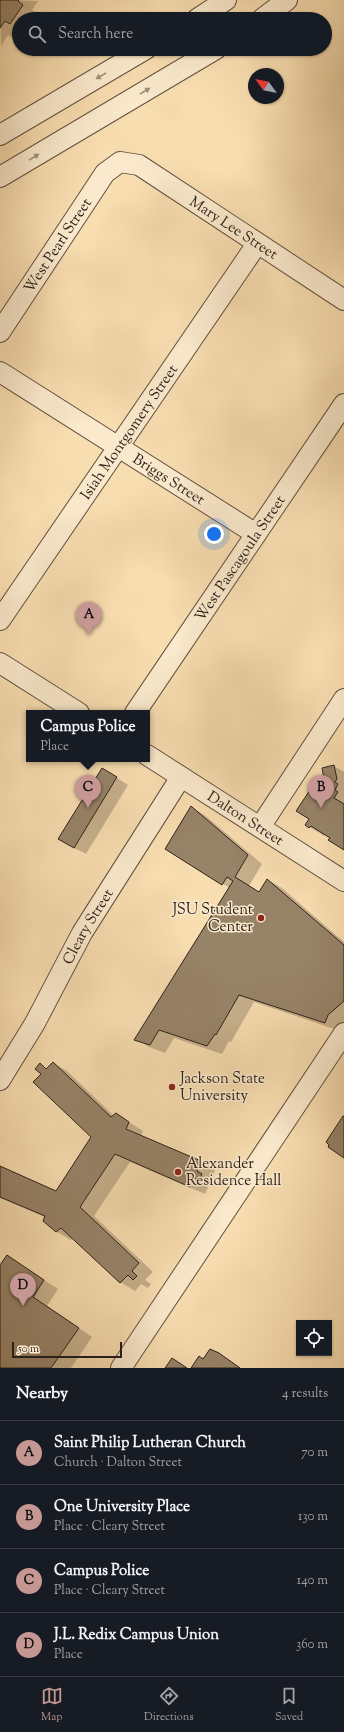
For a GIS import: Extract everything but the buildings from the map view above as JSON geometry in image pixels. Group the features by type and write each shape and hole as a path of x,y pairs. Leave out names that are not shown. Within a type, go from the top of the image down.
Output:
{"street":[{"path":"208,12 226,0"},
{"path":"271,12 287,0"},
{"path":"0,135 134,56"},
{"path":"0,177 204,56"},
{"name":"Mary Lee Street","path":"120,162 139,165 344,300"},
{"name":"West Pearl Street","path":"0,332 105,172 120,162"},
{"name":"Isiah Montgomery Street","path":"0,620 257,244"},
{"name":"Briggs Street","path":"0,372 256,534"},
{"name":"West Pascagoula Street","path":"137,710 344,404"},
{"path":"0,663 74,710"},
{"path":"260,827 344,699"},
{"name":"Dalton Street","path":"150,757 344,881"},
{"name":"Cleary Street","path":"0,1080 35,1023 82,934 181,777"},
{"path":"121,1368 344,1034"}],"place":[{"name":"Saint Philip Lutheran Church","path":"89,635"},
{"name":"Campus Police","path":"88,808"},
{"name":"One University Place","path":"321,808"},
{"name":"JSU Student Center","path":"261,918"},
{"name":"Jackson State University","path":"172,1087"},
{"name":"Alexander Residence Hall","path":"178,1172"},
{"name":"J.L. Redix Campus Union","path":"23,1306"}]}
